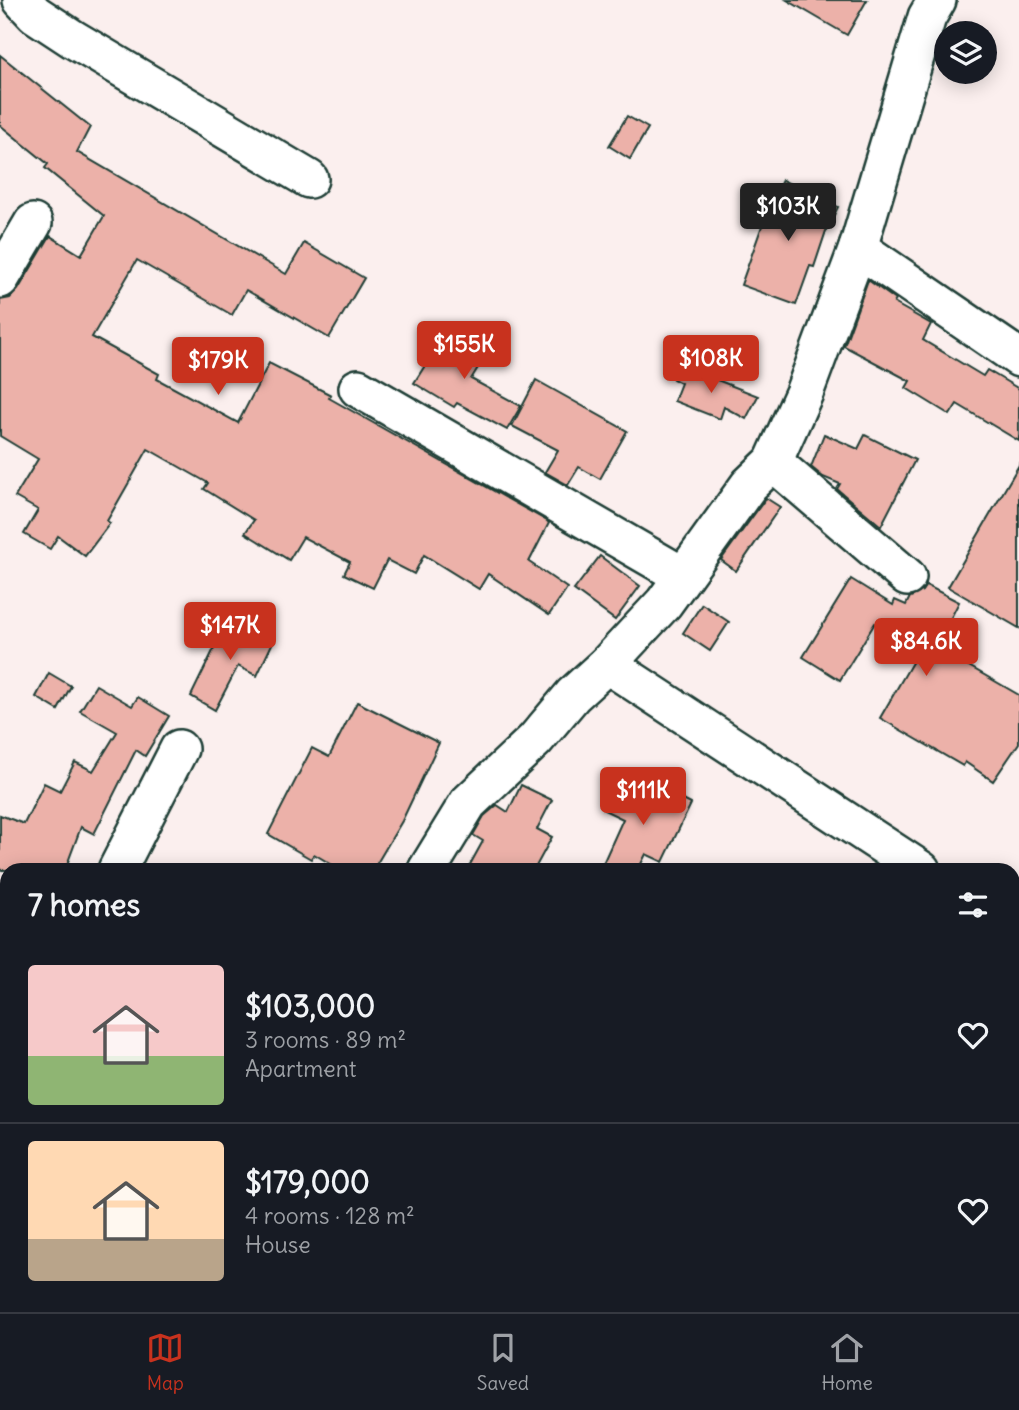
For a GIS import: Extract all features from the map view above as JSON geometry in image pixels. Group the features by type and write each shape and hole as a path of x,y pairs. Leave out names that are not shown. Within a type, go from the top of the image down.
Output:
{"street":[{"path":"22,0 35,14 73,38 309,178"},
{"path":"431,863 468,803 535,740 573,695 607,664 664,603 750,485 773,461 804,393 858,248 923,29 937,0"},
{"path":"0,279 33,223"},
{"path":"858,248 1019,358"},
{"path":"358,388 683,576"},
{"path":"773,461 907,578"},
{"path":"607,664 910,863"},
{"path":"121,863 179,749"}],"building":[{"path":"787,0 867,0 847,35"},
{"path":"0,55 90,127 77,152 286,274 304,243 364,278 329,338 246,290 232,315 137,260 92,337 159,374 157,379 238,423 269,363 331,395 329,398 547,521 549,523 529,562 567,588 549,615 488,574 479,589 424,555 414,574 387,560 373,588 344,574 350,562 303,537 289,560 245,533 254,520 204,489 208,483 148,449 107,521 110,523 85,556 58,536 50,549 24,534 38,510 15,497 38,459 0,436 0,300 10,298 18,290 50,236 81,255 104,216 45,168 48,164 0,125"},
{"path":"627,116 648,128 630,159 609,146"},
{"path":"782,180 838,207 826,231 814,267 810,266 796,305 741,285 768,209"},
{"path":"868,280 896,300 894,303 931,324 923,340 983,376 987,370 1019,389 1019,441 957,404 950,415 906,388 910,381 844,346"},
{"path":"448,329 487,353 471,379 521,406 507,430 457,403 454,407 414,383"},
{"path":"679,365 758,396 746,419 724,407 720,419 674,401 681,383 673,379"},
{"path":"536,380 627,431 600,479 579,467 568,485 545,472 558,450 512,426"},
{"path":"824,434 858,449 865,435 915,460 881,526 837,489 840,484 823,477 811,467"},
{"path":"1019,465 1019,628 948,587"},
{"path":"766,498 780,507 736,571 721,560"},
{"path":"600,556 640,586 615,620 574,590"},
{"path":"851,579 893,605 895,600 906,605 910,597 922,591 926,585 959,602 936,647 1019,695 1019,743 993,781 965,762 963,766 880,718 921,647 875,623 840,680 803,657"},
{"path":"702,604 729,622 710,651 683,633"},
{"path":"228,620 273,642 257,676 238,666 215,710 191,696"},
{"path":"49,673 71,686 58,710 36,697"},
{"path":"96,685 132,706 138,697 169,716 145,756 136,750 94,834 81,827 68,863 0,863 0,815 24,824 44,783 60,791 75,762 93,771 117,732 80,711"},
{"path":"357,702 439,743 402,821 377,863 329,863 314,854 311,859 268,834 312,748 329,757"},
{"path":"521,785 552,800 537,829 552,837 538,863 471,863 483,841 473,835 484,816 497,805 508,812"},
{"path":"616,785 648,801 656,786 691,804 663,862 646,854 642,863 603,863 623,819 604,810"}]}
